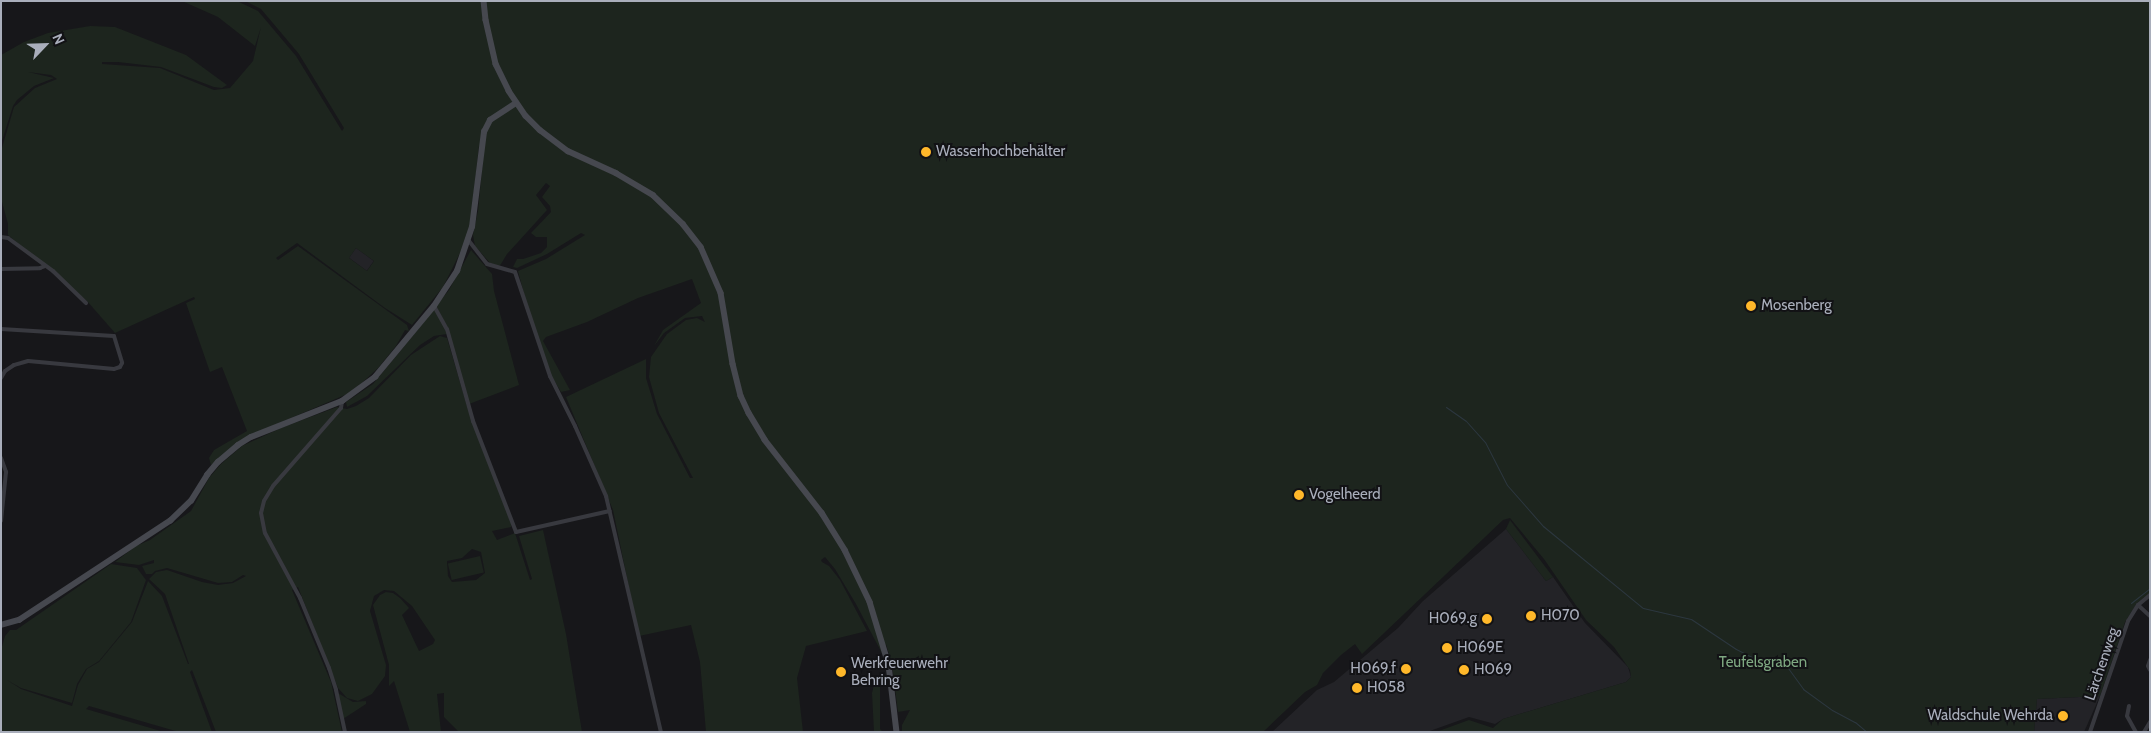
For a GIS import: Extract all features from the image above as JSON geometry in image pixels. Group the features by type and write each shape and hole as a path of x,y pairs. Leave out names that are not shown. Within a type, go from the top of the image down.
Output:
{"main road":[{"path":"484,1 486,20 496,64 516,103 540,130 568,151 616,173 653,195 683,224 701,247 721,293 733,364 741,396 749,413 765,440 822,513 845,550 870,602 889,665 897,732"},
{"path":"1,625 19,620 170,521 191,501 207,475 218,462 238,445 342,400 375,377 434,306 457,271 469,241 484,132 492,119 516,103"}],"street":[{"path":"1,237 8,238 45,266 86,303"},
{"path":"469,241 487,264 515,272 543,360 588,452 610,511 661,732"},
{"path":"1,269 40,268 45,266"},
{"path":"434,306 446,329 473,421 516,532 610,511"},
{"path":"1,329 114,336 122,358 122,365 118,368 28,361 14,364 5,371 1,378"},
{"path":"342,400 341,408 273,486 264,501 261,513 265,533 300,598 331,674 345,732"},
{"path":"1,458 6,472 1,521"},
{"path":"2150,595 2138,605 2150,616"},
{"name":"Lärchenweg","path":"2090,732 2128,621 2138,605"},
{"path":"2150,660 2148,666 2150,670"},
{"path":"2129,706 2127,716 2136,732"},
{"path":"2144,732 2150,722"}],"shaded area":[{"path":"356,248 374,261 367,271 349,258"},
{"path":"1506,529 1546,581 1553,577 1585,623 1628,667 1631,677 1626,682 1503,719 1495,724 1469,717 1427,732 1272,732 1317,690 1334,682 1398,628 1423,601"},
{"name":"Waldschule Wehrda","path":"2100,696 2084,732 2034,732 2037,699"}],"green space":[{"path":"182,1 237,1 258,11 296,56 342,131 344,128 299,54 261,9 245,1 2150,1 2150,593 2137,603 2125,622 2100,696 2037,699 2034,732 1436,732 1469,720 1493,728 1503,719 1626,682 1631,677 1630,670 1614,647 1586,620 1544,559 1510,518 1503,520 1362,654 1355,644 1341,655 1323,673 1317,685 1305,692 1263,732 902,732 902,725 910,710 898,712 892,664 886,644 885,659 856,604 835,569 825,557 821,560 822,562 829,566 840,580 867,631 806,646 797,678 803,732 706,732 700,662 691,625 639,636 613,510 566,397 646,359 646,378 657,414 690,478 693,478 659,413 649,377 651,357 667,334 686,320 697,318 705,322 702,316 685,318 664,333 654,346 663,330 701,303 692,279 638,298 587,322 546,337 543,341 570,390 561,392 551,375 532,324 518,271 546,259 585,235 581,233 547,254 517,268 513,267 517,259 541,253 547,247 547,237 536,237 531,233 551,212 550,206 542,197 550,186 546,183 536,195 547,210 507,254 499,266 490,263 475,246 473,235 478,211 484,149 479,146 471,218 466,241 443,287 412,325 385,308 297,243 276,258 278,260 298,246 407,325 409,331 405,330 396,346 378,368 352,392 249,436 211,465 209,458 214,450 247,431 222,367 210,372 186,303 195,299 194,297 115,333 87,301 8,235 8,224 1,198 1,151 14,107 35,88 57,79 51,75 28,72 54,78 34,86 17,100 13,106 1,144 1,55 24,42 48,33 90,26 115,27 186,55 227,85 222,88 214,87 161,67 118,62 102,62 102,64 160,68 214,90 230,88 253,61 261,27 255,46 218,17","holes":["356,248 374,261 367,271 349,258"]},
{"path":"471,250 492,274 494,291 519,385 469,404 448,328 436,306 449,290"},
{"path":"434,310 442,320 447,334 434,336 420,345 367,396 347,407 346,402 373,384"},
{"path":"440,336 447,338 467,406 511,523 511,527 492,531 497,540 515,533 530,580 532,579 519,536 543,530 566,634 582,732 459,732 444,717 444,693 437,694 441,732 410,732 394,681 389,686 389,665 373,605 380,595 386,592 393,593 400,598 409,608 402,615 419,651 433,644 435,640 412,606 394,591 384,590 374,596 370,611 386,665 385,676 372,694 358,701 347,698 338,688 298,587 292,590 331,682 342,732 216,732 192,670 190,672 212,732 179,732 89,706 86,709 164,732 1,732 1,650 5,636 10,630 16,630 111,564 137,568 146,580 131,622 99,661 86,669 77,684 72,703 21,688 7,680 21,689 72,706 78,685 87,669 99,662 132,622 148,581 162,596 189,664 165,594 149,579 156,572 167,570 202,582 218,585 233,583 246,576 243,575 232,582 218,583 167,568 155,571 152,574 146,574 142,566 154,563 154,560 139,565 115,562 136,546 150,540 191,511 209,478 221,464 242,446 281,428 337,407 347,409 356,406 369,398 411,355","holes":["472,549 481,552 485,573 476,580 452,582 448,576 447,561 462,558"]},
{"path":"1510,520 1553,577 1546,581 1506,529"},
{"path":"480,556 484,573 452,580 448,563"},
{"path":"880,680 880,729 883,732 874,732 872,693 875,681"},
{"path":"338,693 353,702 366,701 366,704 343,719"}],"waterway":[{"name":"Teufelsgraben","path":"1446,407 1466,421 1485,442 1507,485 1543,526 1643,608 1691,619 1736,649 1752,657 1784,666"},
{"path":"2131,603 2150,588"},
{"name":"Teufelsgraben","path":"1788,668 1803,689 1832,710 1855,722 1867,732"}],"place":[{"name":"Wasserhochbehälter","path":"926,152"},
{"name":"Mosenberg","path":"1751,306"},
{"name":"Vogelheerd","path":"1299,495"},
{"name":"H070","path":"1531,616"},
{"name":"H069.g","path":"1487,619"},
{"name":"H069E","path":"1447,648"},
{"name":"H069.f","path":"1406,669"},
{"name":"H069","path":"1464,670"},
{"name":"Werkfeuerwehr Behring","path":"841,672"},
{"name":"H058","path":"1357,688"},
{"name":"Waldschule Wehrda","path":"2063,716"}]}
